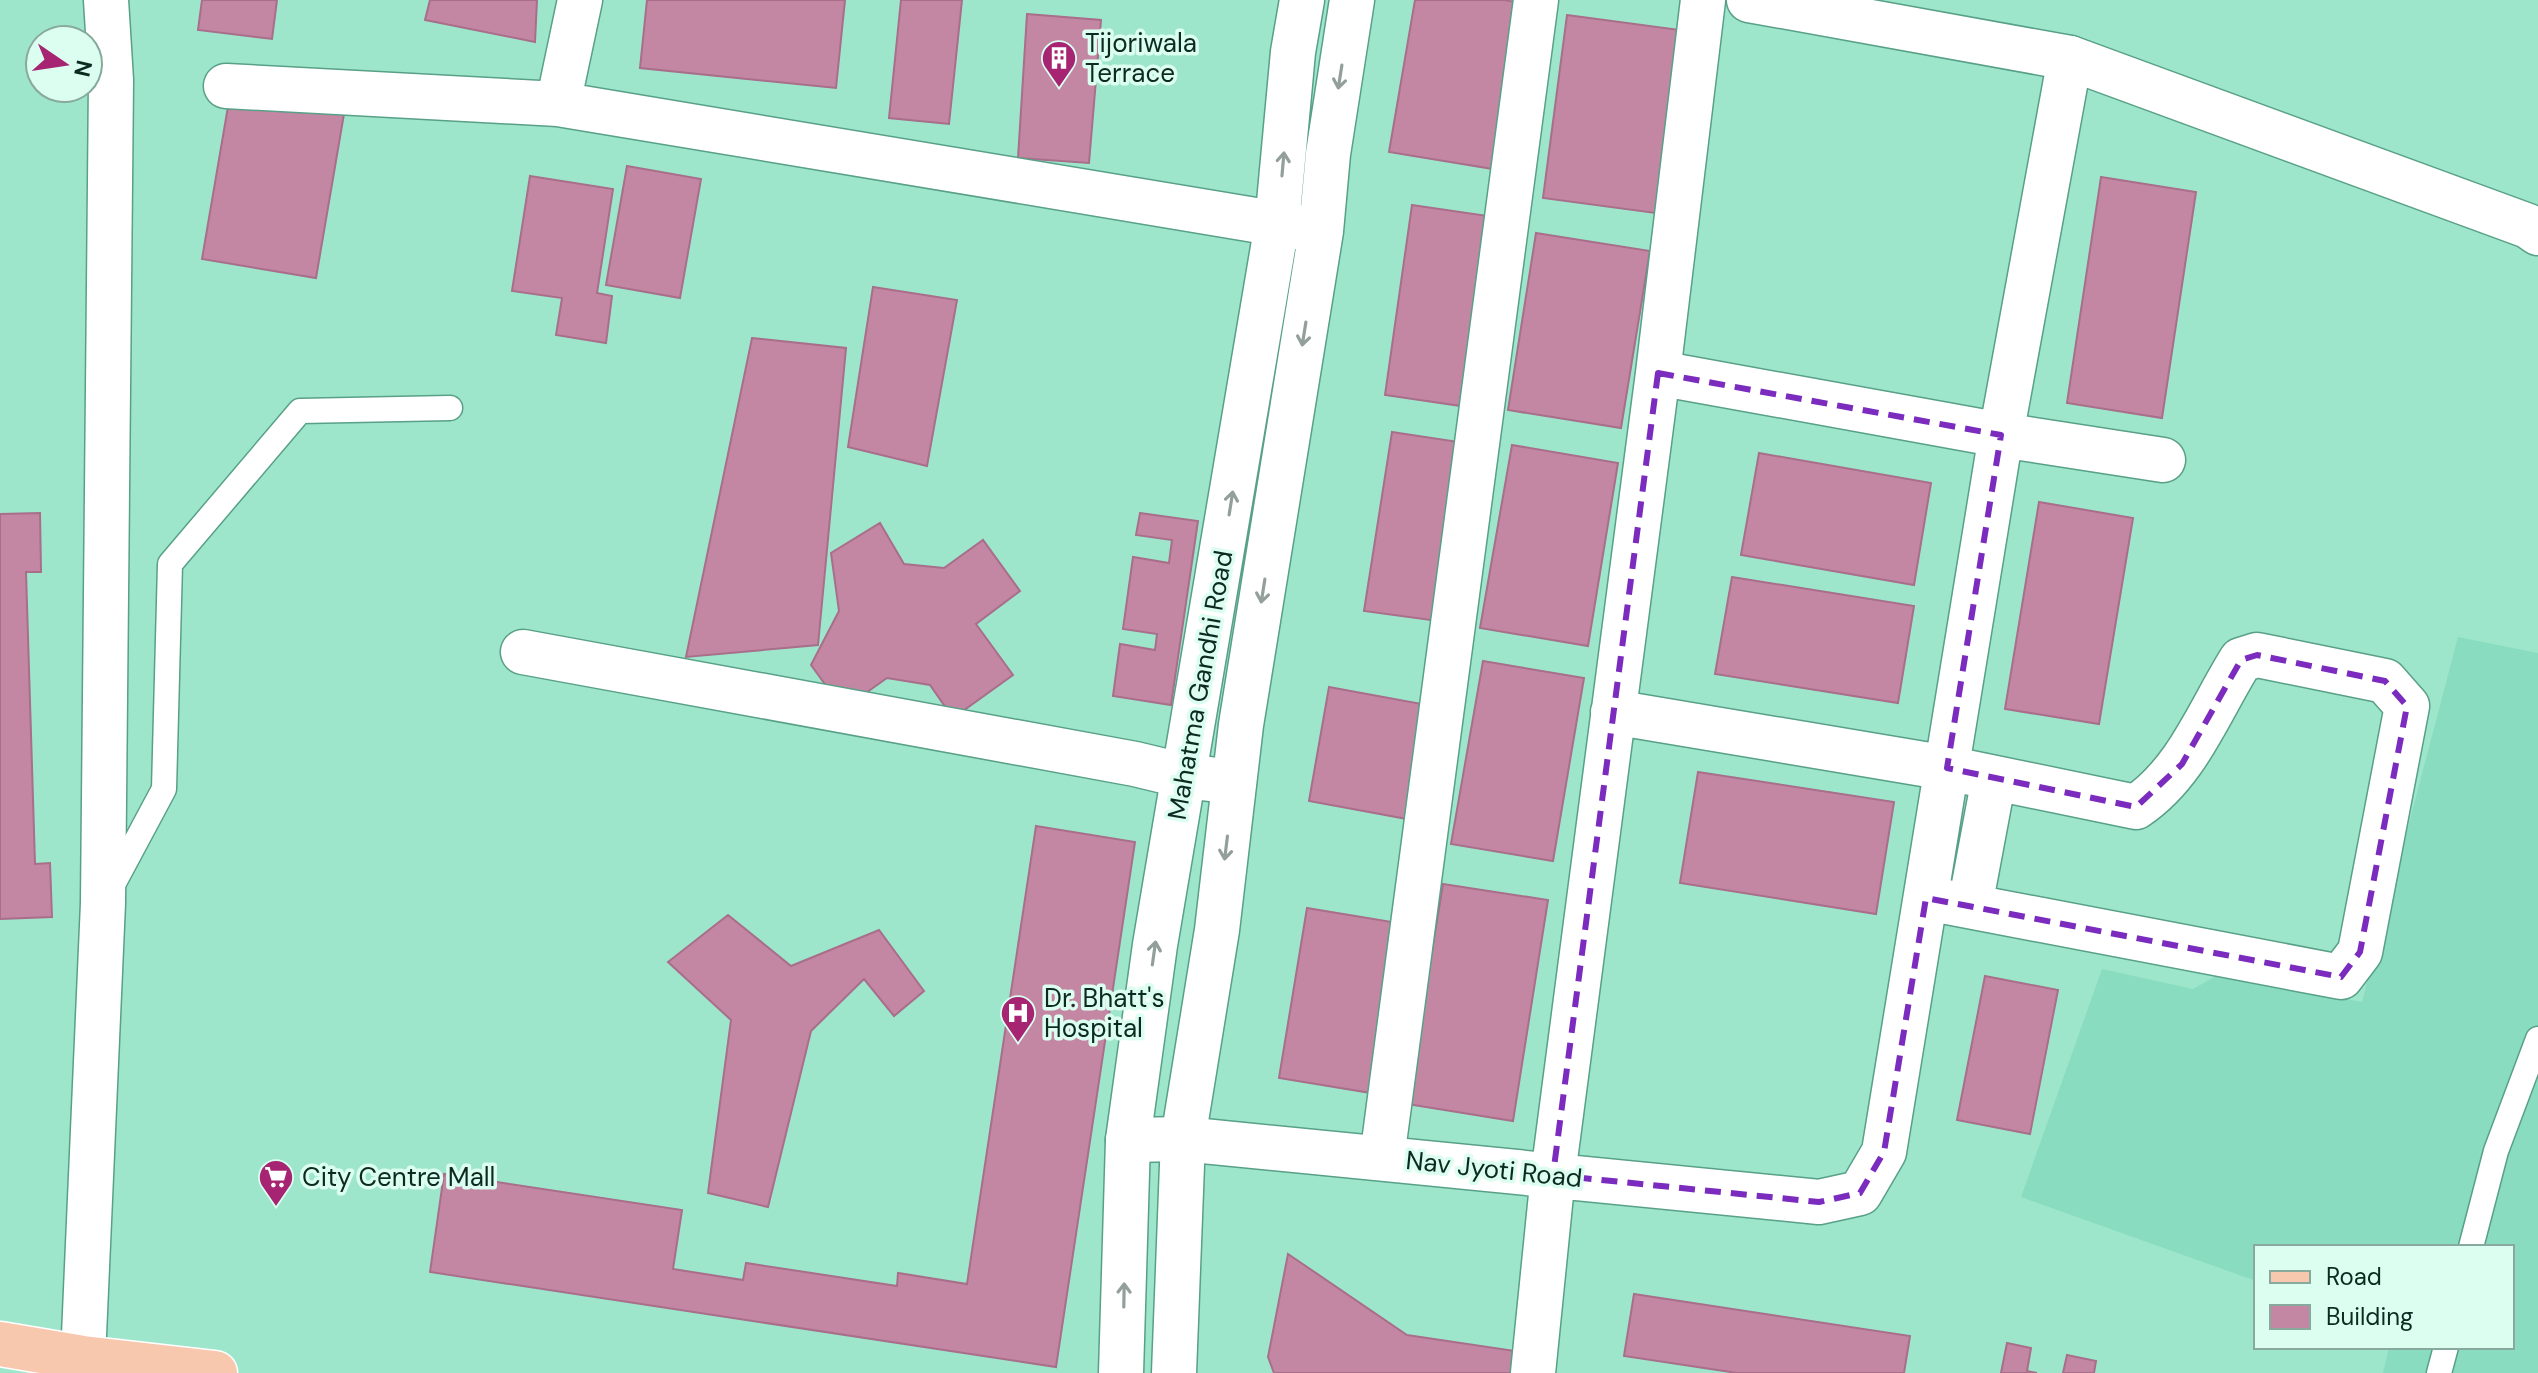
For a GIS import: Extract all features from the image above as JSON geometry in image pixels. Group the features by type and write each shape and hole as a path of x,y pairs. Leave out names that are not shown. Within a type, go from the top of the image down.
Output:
{"main road":[{"path":"0,1344 83,1358 215,1373"}],"street":[{"path":"83,1358 103,903 111,96 106,0"},
{"path":"558,104 580,0"},
{"name":"Mahatma Gandhi Road","path":"1121,1373 1128,1140 1155,945 1277,224 1293,52 1302,0"},
{"name":"Mahatma Gandhi Road","path":"1174,1373 1183,1139 1217,930 1241,725 1321,231 1328,154 1352,0"},
{"path":"1382,1158 1536,0"},
{"path":"1533,1373 1553,1175 1658,373 1703,0"},
{"path":"1749,0 2070,58 2535,225"},
{"path":"1613,712 1947,768 2136,807 2152,796 2182,764 2241,660 2257,655 2385,681 2407,706 2360,952 2341,977 1926,898 1947,768 2001,435 2070,58"},
{"path":"226,86 558,104 1321,231"},
{"path":"1658,373 2001,435 2163,460"},
{"path":"523,652 1135,764 1185,776 1234,782"},
{"path":"1970,906 1994,778"},
{"name":"Nav Jyoti Road","path":"1128,1140 1183,1139 1819,1202 1860,1193 1884,1152 1926,898"}],"lane":[{"path":"103,903 164,789 170,564 300,411 450,408"},
{"path":"2472,1245 2496,1151 2538,1039"},
{"path":"2439,1373 2445,1349"}],"highlighted area":[{"path":"1658,373 2001,435 1947,768 2136,807 2182,764 2241,660 2257,655 2385,681 2407,706 2360,952 2341,977 1926,898 1884,1152 1860,1193 1819,1202 1553,1175"}],"shaded area":[{"path":"2458,637 2538,653 2538,1373 2383,1373 2389,1349 2514,1349 2514,1245 2254,1245 2254,1280 2021,1197 2102,969 2193,989 2218,975 2362,1002"}],"building":[{"path":"202,0 277,0 272,39 198,30"},
{"path":"430,0 537,0 535,42 425,20"},
{"path":"647,0 845,0 836,88 640,68"},
{"path":"901,0 962,0 949,124 889,118"},
{"path":"1415,0 1504,0 1527,4 1499,170 1389,152"},
{"name":"Tijoriwala Terrace","path":"1027,14 1101,20 1089,163 1018,158"},
{"path":"1567,15 1680,30 1655,213 1543,198"},
{"path":"231,89 345,108 316,278 202,259"},
{"path":"627,166 701,179 680,298 606,285"},
{"path":"530,176 613,189 597,293 612,296 606,343 556,335 562,298 512,291"},
{"path":"2101,177 2196,192 2162,418 2067,403"},
{"path":"1412,205 1488,216 1461,406 1385,395"},
{"path":"1536,233 1650,251 1621,428 1508,410"},
{"path":"873,287 957,300 927,466 848,447"},
{"path":"752,338 846,348 818,645 686,657"},
{"path":"1392,432 1472,444 1445,622 1364,611"},
{"path":"1512,445 1618,463 1588,646 1480,628"},
{"path":"1759,453 1931,483 1914,585 1741,555"},
{"path":"2039,502 2133,518 2099,724 2005,709"},
{"path":"40,513 41,572 26,572 35,864 50,863 52,917 0,919 0,514"},
{"path":"1140,513 1198,521 1171,705 1113,696 1120,644 1155,650 1157,634 1123,629 1133,557 1169,563 1172,540 1136,535"},
{"path":"880,523 904,564 944,568 983,540 1020,591 976,624 1013,675 953,718 930,685 887,678 843,709 811,665 839,611 831,553"},
{"path":"1732,577 1914,606 1898,703 1715,674"},
{"path":"1483,661 1584,678 1553,861 1451,844"},
{"path":"1329,687 1427,705 1407,819 1309,801"},
{"path":"1698,772 1894,802 1876,914 1680,883"},
{"path":"1036,826 1135,842 1056,1367 430,1272 444,1174 682,1210 673,1269 743,1280 746,1263 897,1286 898,1273 967,1284"},
{"path":"1443,884 1548,900 1513,1121 1407,1104"},
{"path":"1307,908 1404,924 1377,1094 1279,1078"},
{"path":"728,915 791,966 879,930 924,991 894,1016 864,979 811,1031 768,1207 708,1193 731,1020 668,962"},
{"path":"1985,976 2058,990 2030,1134 1957,1120"},
{"path":"1288,1254 1407,1335 1515,1351 1512,1373 1274,1373 1268,1357"},
{"path":"1634,1294 1910,1336 1904,1373 1737,1373 1624,1356"},
{"path":"2007,1343 2031,1348 2027,1371 2037,1373 2001,1373"},
{"path":"2067,1355 2096,1361 2094,1373 2063,1373"}],"place":[{"name":"Tijoriwala Terrace","path":"1059,89"},
{"name":"Dr. Bhatt's Hospital","path":"1018,1044"},
{"name":"City Centre Mall","path":"276,1208"}]}
